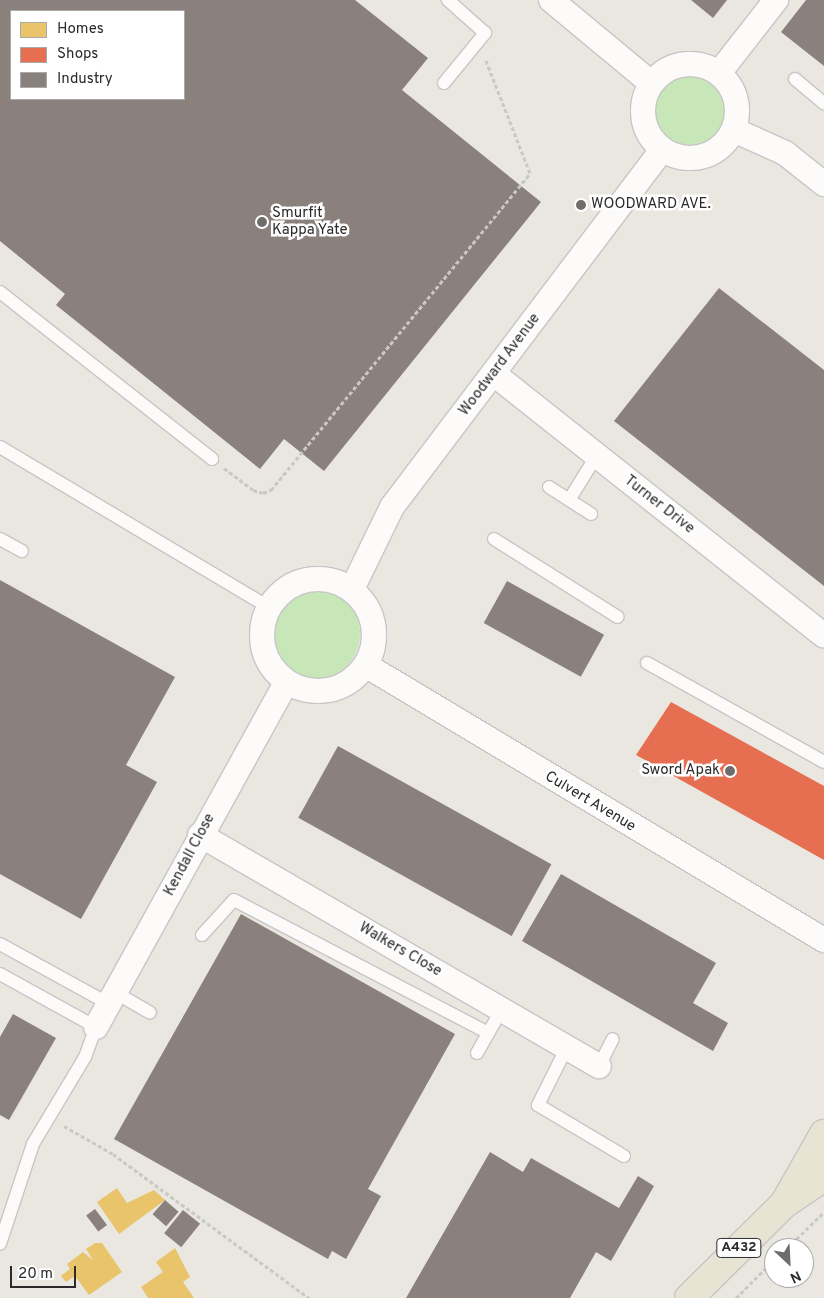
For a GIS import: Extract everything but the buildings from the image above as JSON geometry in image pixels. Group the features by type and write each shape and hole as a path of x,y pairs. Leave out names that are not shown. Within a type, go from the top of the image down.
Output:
{"main road":[{"name":"A432","path":"784,1204 824,1134"},
{"name":"A432","path":"689,1298 784,1204 824,1177"}],"street":[{"path":"551,0 651,83"},
{"path":"719,73 776,0"},
{"path":"698,65 719,73 738,105 734,130 711,154 695,159 662,150 645,126 642,112 651,83 675,66 698,65"},
{"path":"734,130 785,153 824,184"},
{"name":"Woodward Avenue","path":"352,589 392,507 662,150"},
{"name":"Turner Drive","path":"494,374 824,636"},
{"path":"323,578 352,589 369,610 375,632 366,666 338,689 312,692 286,683 265,658 260,632 268,607 292,584 323,578"},
{"name":"Culvert Avenue","path":"366,666 821,943"},
{"name":"Kendall Close","path":"96,1028 200,835 286,683"},
{"name":"Walkers Close","path":"200,835 599,1066"}],"lane":[{"path":"444,83 485,33 448,0"},
{"path":"795,79 824,103"},
{"path":"0,292 212,460"},
{"path":"0,447 268,607"},
{"path":"569,500 597,455"},
{"path":"549,487 590,514"},
{"path":"0,539 22,551"},
{"path":"494,539 618,617"},
{"path":"647,663 824,762"},
{"path":"202,935 234,900 488,1034"},
{"path":"0,944 113,998 150,1013"},
{"path":"0,974 96,1028 85,1057 33,1144 0,1244"},
{"path":"477,1053 502,1009"},
{"path":"599,1066 613,1039"},
{"path":"567,1047 538,1105 624,1156"}],"path":[{"path":"212,460 253,490 263,494 271,490 530,173 478,41"},
{"path":"69,1117 64,1126 114,1154 309,1298"},
{"path":"797,1238 824,1212"},
{"path":"736,1298 764,1270"}],"green space":[{"path":"689,75 709,81 719,91 725,111 719,131 709,141 689,147 669,141 659,131 653,111 659,91 669,81"},
{"path":"315,589 332,592 347,602 357,617 360,634 357,651 347,666 332,676 315,679 298,676 283,666 273,651 270,634 273,617 283,602 298,592"}],"place":[{"name":"WOODWARD AVE.","path":"581,205"},
{"name":"Smurfit Kappa Yate","path":"262,222"},
{"name":"Sword Apak","path":"730,771"}]}
